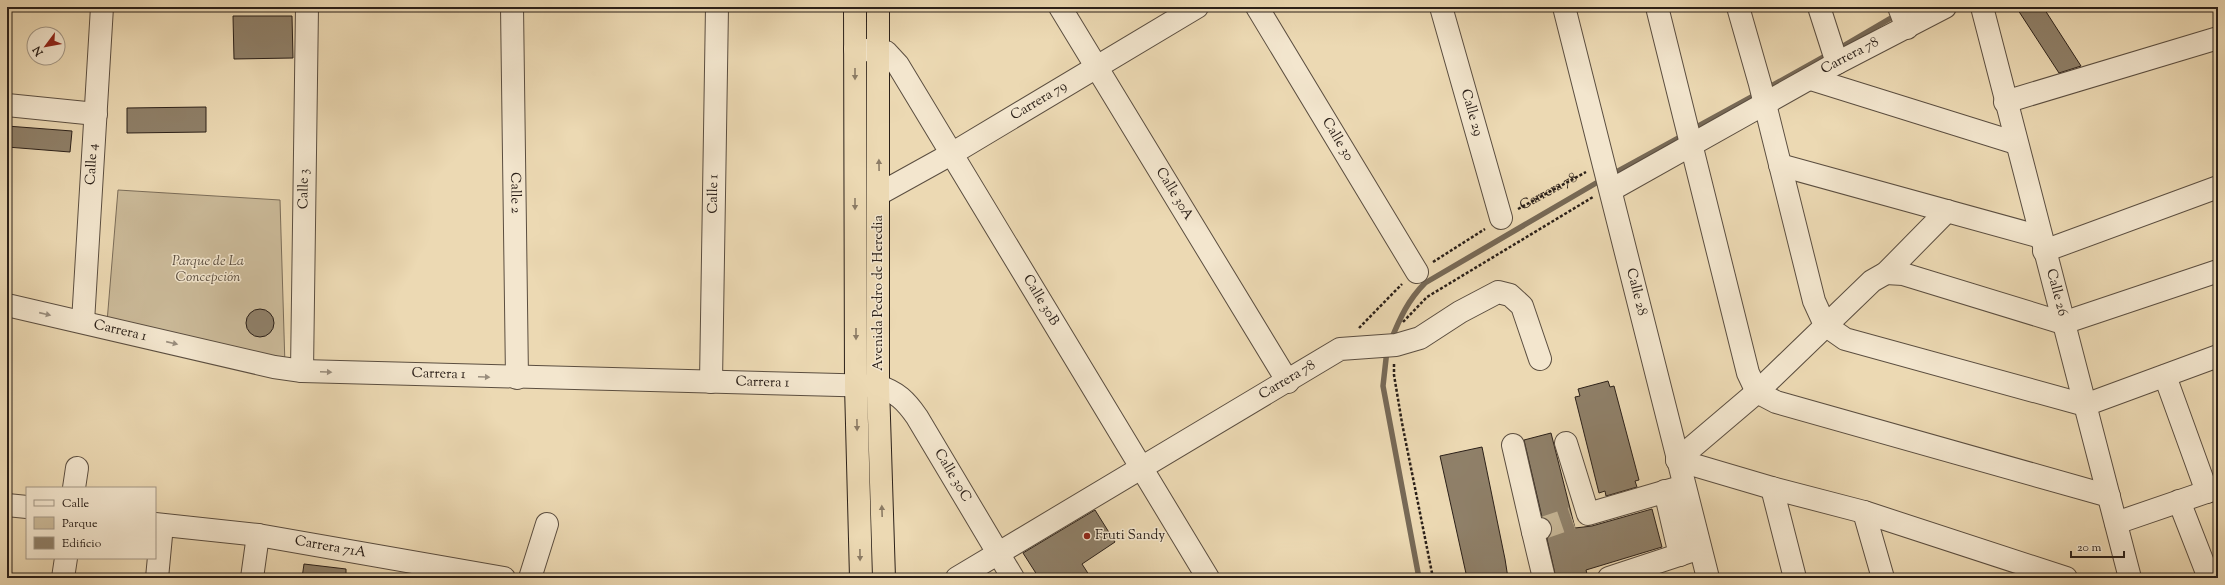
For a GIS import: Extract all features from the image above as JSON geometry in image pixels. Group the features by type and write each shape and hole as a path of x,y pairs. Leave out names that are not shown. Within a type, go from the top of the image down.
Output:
{"highway":[{"name":"Avenida Pedro de Heredia","path":"855,7 856,386 861,578"},
{"name":"Avenida Pedro de Heredia","path":"878,7 878,386 884,578"}],"street":[{"name":"Calle 4","path":"83,322 102,7"},
{"name":"Calle 3","path":"302,371 307,7"},
{"name":"Calle 2","path":"512,7 517,378"},
{"name":"Calle 1","path":"711,382 717,7"},
{"name":"Calle 30A","path":"1060,7 1288,382"},
{"name":"Carrera 79","path":"879,194 953,153 1197,7"},
{"name":"Calle 29","path":"1441,7 1502,218"},
{"name":"Calle 28","path":"1564,7 1677,460 1674,489 1690,552 1708,578"},
{"path":"1657,7 1690,134 1748,373 1757,392 1776,402 2109,496"},
{"path":"1738,7 1814,301 1825,325 1846,339 2085,405 2218,356"},
{"path":"1819,7 1834,54"},
{"name":"Carrera 78","path":"1610,188 1690,134 1762,97 1811,79 1834,54 1903,18 1945,7"},
{"name":"Calle 26","path":"1982,7 2005,102 2130,578"},
{"name":"Calle 30","path":"1262,9 1417,272"},
{"path":"2005,102 2218,38"},
{"name":"Calle 30B","path":"854,49 886,52 898,65 953,153 1141,469 1208,578"},
{"path":"1811,79 2016,143"},
{"path":"7,105 96,114"},
{"path":"1780,165 1947,211 2042,244 2218,187"},
{"path":"1677,460 1757,392 1872,281 1886,273 1947,211"},
{"path":"1886,273 1903,274 2063,324 2218,270"},
{"path":"1345,348 1394,345 1420,338 1460,312 1498,292 1510,296 1522,306 1540,359"},
{"name":"Carrera 1","path":"7,305 274,367 302,371 517,378 878,386"},
{"name":"Carrera 78","path":"957,578 1345,348"},
{"path":"2116,523 2213,490 2165,376"},
{"name":"Calle 30C","path":"878,386 894,391 906,401 1013,578"},
{"path":"1566,443 1580,516 1674,489"},
{"path":"1513,445 1536,531 1544,578"},
{"path":"1677,460 1772,488 1864,512 2066,578"},
{"path":"1772,488 1796,578"},
{"path":"2179,501 2209,578"},
{"path":"7,505 26,507"},
{"path":"1864,512 1883,578"},
{"path":"157,578 158,524"},
{"name":"Carrera 71A","path":"158,524 258,536 504,578"},
{"path":"530,578 547,524"},
{"path":"252,578 258,536"},
{"path":"1609,578 1690,552"},
{"path":"63,578 66,559"}],"path":[{"name":"Carrera 78","path":"1345,348 1396,288 1417,272 1502,218 1602,163"},
{"path":"1433,578 1394,375 1394,345 1404,320 1427,297 1588,198 1610,188"}],"green space":[{"name":"Parque de La Concepción","path":"118,190 280,200 285,366 107,322"}],"building":[{"path":"2016,7 2043,7 2081,66 2059,73"},
{"path":"233,16 292,16 293,58 234,59"},
{"path":"206,107 206,132 127,133 127,108"},
{"path":"7,126 72,131 70,152 7,147"},
{"path":"260,309 270,313 274,323 270,333 260,337 250,333 246,323 250,313"},
{"path":"1608,381 1610,387 1614,386 1639,480 1635,481 1637,487 1606,496 1605,491 1599,493 1575,397 1580,396 1578,389"},
{"path":"1551,433 1575,528 1592,526 1652,509 1662,547 1586,570 1588,578 1556,578 1547,539 1552,531 1552,524 1548,519 1542,517 1524,440"},
{"path":"1482,447 1508,578 1467,578 1440,456"},
{"path":"1095,510 1115,542 1082,564 1091,578 1039,578 1023,553"},
{"path":"304,564 346,569 346,578 302,578"}],"waterway":[{"path":"1838,49 1896,15"},
{"path":"1766,89 1829,54"},
{"path":"1693,129 1757,94"},
{"path":"1611,175 1684,135"},
{"path":"1391,340 1405,310 1419,289 1425,283 1603,179"},
{"path":"1387,350 1383,386 1419,578"}],"tunnel":[{"path":"1540,529 1572,518"}],"place":[{"name":"Fruti Sandy","path":"1087,536"}]}
